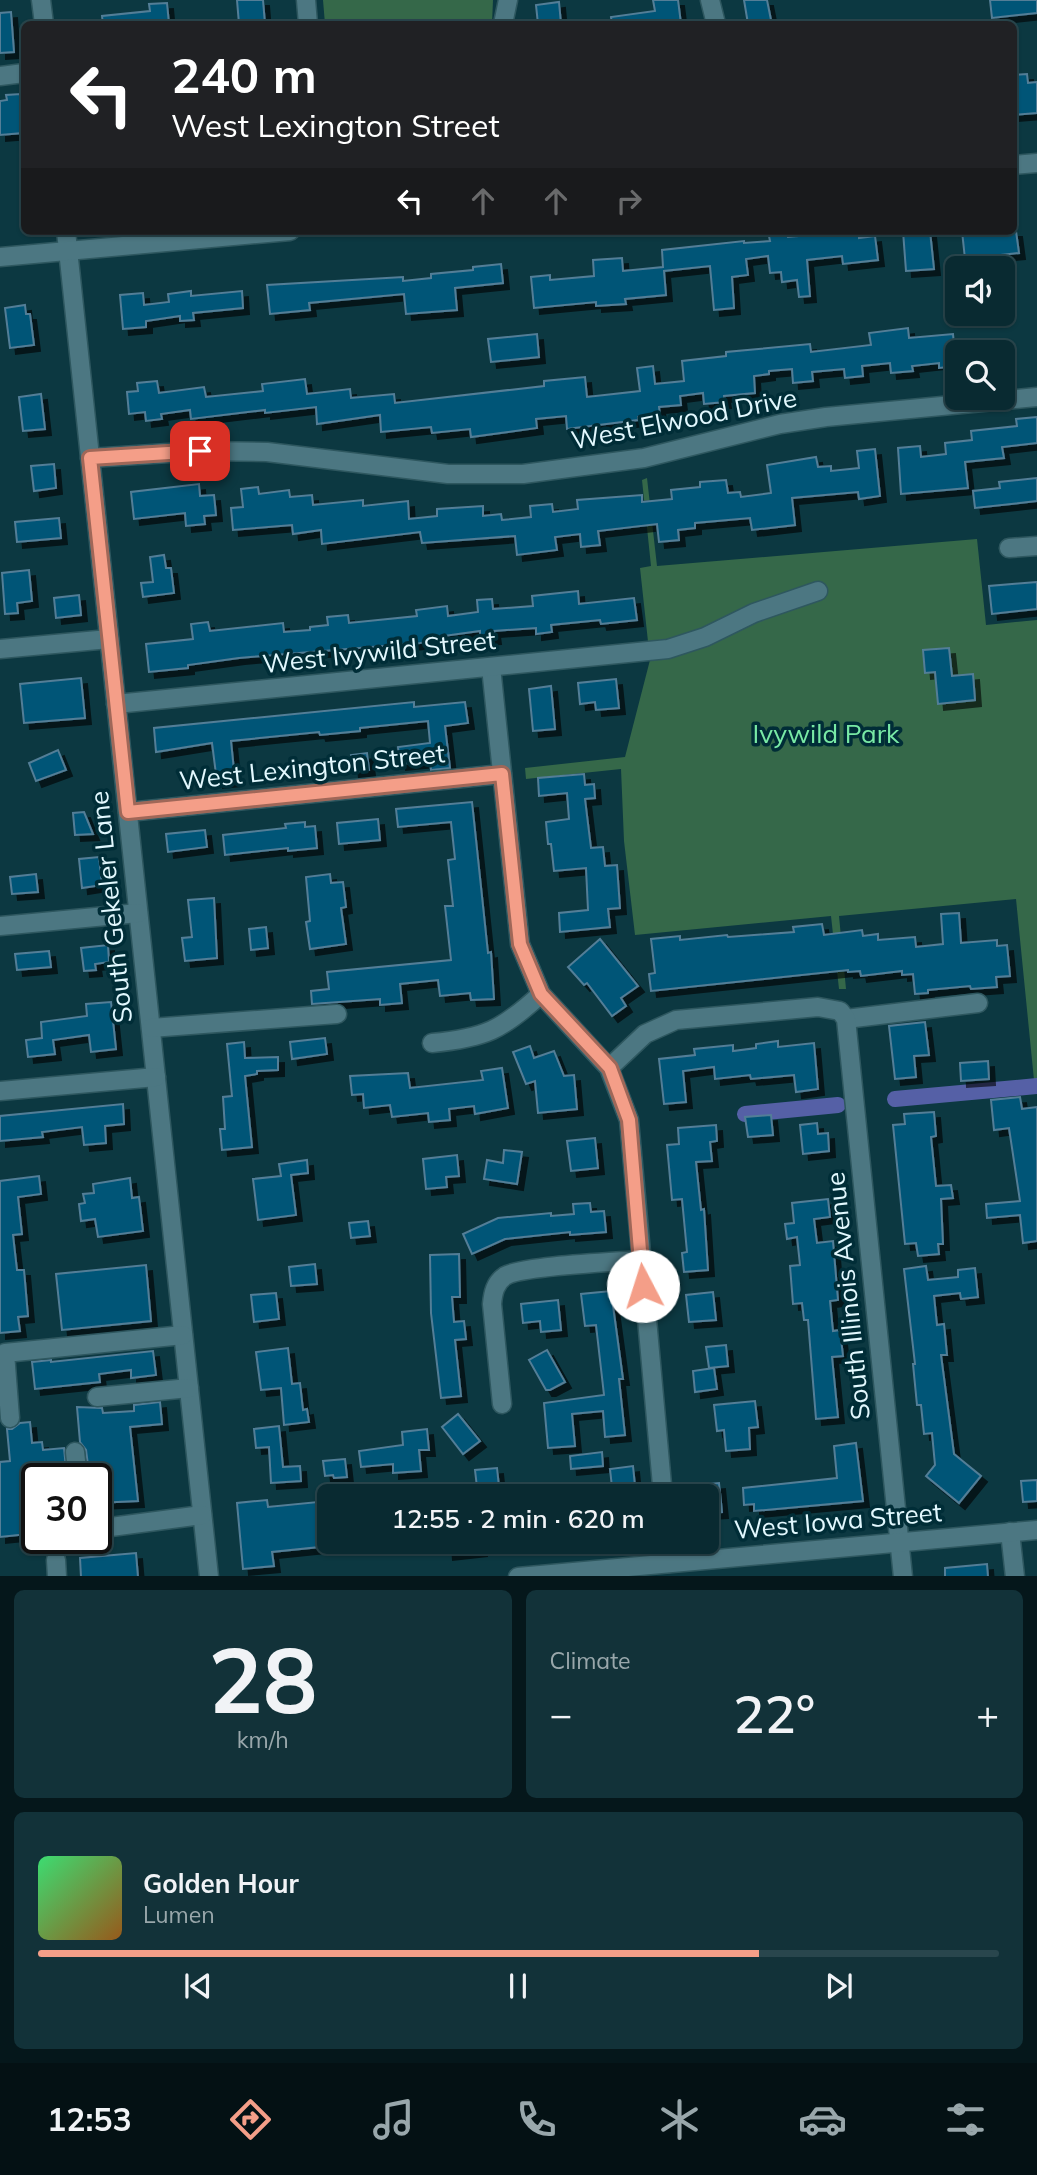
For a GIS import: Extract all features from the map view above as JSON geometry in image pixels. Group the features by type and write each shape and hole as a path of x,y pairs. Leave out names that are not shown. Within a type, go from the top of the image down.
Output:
{"street":[{"path":"41,0 44,21"},
{"path":"306,0 308,21"},
{"path":"504,21 508,0"},
{"path":"710,0 715,21"},
{"path":"0,76 21,73"},
{"path":"1017,165 1037,163"},
{"name":"South Gekeler Lane","path":"66,235 209,1576"},
{"path":"0,257 246,235"},
{"name":"West Elwood Drive","path":"90,458 200,451 267,453 447,474 523,474 645,458 780,424 826,417 1037,397"},
{"path":"1009,548 1037,546"},
{"name":"West Ivywild Street","path":"116,704 646,651 686,644 754,613 818,591"},
{"path":"0,649 109,639"},
{"path":"491,667 520,944 541,994 610,1068 629,1120 662,1484"},
{"name":"West Lexington Street","path":"128,812 502,774"},
{"path":"0,926 138,913"},
{"path":"432,1043 469,1039 494,1031 516,1017 541,994"},
{"path":"610,1068 645,1034 676,1020 818,1007 843,1015 978,1003"},
{"path":"151,1028 337,1014"},
{"name":"South Illinois Avenue","path":"843,1015 903,1576"},
{"path":"0,1091 156,1077"},
{"path":"502,1404 492,1304 493,1292 498,1283 516,1271 640,1260"},
{"path":"10,1418 5,1353 183,1335"},
{"path":"97,1397 189,1388"},
{"path":"75,1452 76,1463"},
{"path":"112,1527 202,1515"},
{"name":"West Iowa Street","path":"536,1576 1037,1530"},
{"path":"1010,1532 1015,1576"},
{"path":"668,1554 669,1563"}],"green space":[{"path":"323,0 493,0 492,21 325,21"},
{"name":"Ivywild Park","path":"647,478 657,566 977,539 986,625 1037,620 1037,1079 1034,1080 1016,899 839,916 846,989 839,989 831,916 635,935 624,841 621,769 526,779 525,768 625,757 650,660 640,568 651,566 642,480"}],"building":[{"path":"237,0 263,0 265,21 239,21"},
{"path":"653,0 678,0 681,21 612,21 611,17 655,11"},
{"path":"744,0 767,0 771,20 748,21"},
{"path":"990,0 1037,0 1037,13 992,18"},
{"path":"559,2 561,21 538,21 536,5"},
{"path":"167,3 169,21 103,21 102,16 150,11 149,4"},
{"path":"11,12 14,52 0,53 0,13"},
{"path":"1027,74 1028,83 1037,82 1037,113 1017,115 1017,75"},
{"path":"21,94 21,133 0,135 0,101 7,100 6,95"},
{"path":"769,235 859,235 859,238 875,236 878,260 843,264 842,256 807,260 810,296 799,297 797,280 782,282 781,272 770,273 768,256 746,259 748,275 732,277 734,308 714,310 710,266 664,271 666,295 625,299 626,304 596,306 596,302 534,308 531,277 550,275 550,280 594,276 593,260 622,258 623,271 663,267 662,250 744,241 770,241"},
{"path":"903,235 930,235 934,269 906,271"},
{"path":"962,235 1017,235 1019,253 965,256"},
{"path":"501,264 503,283 455,288 457,310 406,314 404,294 309,303 310,310 270,314 267,285 403,277 403,281 431,278 431,274"},
{"path":"191,291 191,296 242,291 243,308 193,313 194,320 180,321 180,316 146,321 146,327 123,329 120,295 143,293 144,305 169,302 168,294"},
{"path":"25,305 26,314 30,314 34,345 10,348 5,308"},
{"path":"908,328 909,338 953,334 954,340 945,340 945,367 939,368 939,363 912,366 913,371 891,373 890,363 862,366 863,376 845,378 844,369 812,372 813,381 793,383 792,369 769,371 769,374 754,376 755,393 724,396 725,402 704,404 703,393 680,396 681,405 659,407 660,415 567,429 566,416 536,419 537,428 471,437 470,429 432,433 431,427 381,432 380,415 317,424 316,407 191,419 190,410 161,414 162,419 146,421 145,412 129,414 127,392 138,391 137,383 157,381 159,393 204,387 206,397 263,391 262,384 305,379 307,394 350,389 351,398 394,394 395,403 544,386 544,381 585,377 587,397 640,391 637,368 653,366 655,384 684,381 682,361 726,356 726,352 810,344 811,352 871,345 869,333"},
{"path":"537,334 539,357 491,362 488,339"},
{"path":"41,394 45,429 23,431 19,397"},
{"path":"1037,417 1037,443 1002,447 1004,458 965,462 968,488 901,494 898,448 920,446 921,457 946,454 945,443 972,440 971,431 1017,426 1016,419"},
{"path":"875,449 880,496 859,499 858,492 792,498 795,525 752,530 750,518 695,523 695,528 678,530 679,540 659,542 657,524 598,531 600,545 581,547 580,534 555,537 557,550 517,555 515,536 422,543 420,532 322,544 321,530 293,534 292,525 233,530 231,508 243,507 241,489 258,487 259,494 289,490 290,497 312,495 313,505 363,500 363,506 408,501 409,519 437,516 437,509 483,506 483,516 501,514 502,520 531,517 530,506 552,504 553,512 578,509 577,500 642,495 642,502 672,499 671,490 700,487 700,482 726,480 728,493 740,492 741,497 771,493 767,465 816,457 818,467 831,466 831,471 859,468 857,451"},
{"path":"54,464 56,488 34,491 31,466"},
{"path":"1037,478 1037,501 975,508 973,491 1000,488 999,482"},
{"path":"199,484 200,496 214,495 216,515 204,516 205,524 186,526 185,513 134,519 131,492"},
{"path":"59,518 61,538 17,542 15,522"},
{"path":"164,555 166,568 171,568 174,593 143,597 141,583 153,582 150,557"},
{"path":"29,570 32,601 17,603 18,613 5,614 2,573"},
{"path":"1037,582 1037,609 992,614 989,586"},
{"path":"578,591 579,604 634,598 637,620 601,624 600,620 551,625 552,632 536,634 536,628 494,631 495,638 480,639 480,631 436,637 436,641 420,643 239,658 149,672 146,644 193,639 191,624 208,622 210,631 283,623 284,632 310,630 310,627 328,625 327,617 348,615 349,623 417,616 416,610 447,606 448,616 478,612 477,600 492,599 493,609 533,606 532,596"},
{"path":"79,595 81,615 56,618 54,598"},
{"path":"949,648 952,676 973,674 975,700 938,704 935,672 925,673 923,650"},
{"path":"81,678 85,718 24,723 20,684"},
{"path":"616,679 619,708 596,710 595,702 580,704 578,683"},
{"path":"551,686 555,729 533,731 529,689"},
{"path":"414,702 414,707 465,702 468,723 445,726 450,768 431,770 430,761 400,764 398,747 430,743 428,721 360,728 360,731 320,735 319,732 231,741 235,780 217,782 212,743 156,752 154,728"},
{"path":"58,750 66,770 36,781 29,763"},
{"path":"367,753 369,770 353,772 351,755"},
{"path":"584,774 585,785 594,784 595,798 585,799 591,848 603,847 605,866 617,865 620,908 608,909 610,927 560,932 559,913 588,910 586,868 554,871 546,822 569,819 567,793 539,796 538,778"},
{"path":"472,802 488,953 491,952 494,999 471,1000 470,993 440,996 438,980 400,984 402,1003 380,1005 380,999 312,1004 311,991 329,989 327,972 451,960 445,906 453,906 448,860 455,859 451,822 398,827 396,809"},
{"path":"84,812 93,834 75,835 73,813"},
{"path":"378,819 380,840 339,844 337,823"},
{"path":"305,822 305,827 315,826 317,848 288,851 288,848 225,855 223,835 286,828 285,824"},
{"path":"205,830 207,847 168,852 166,834"},
{"path":"99,857 102,885 82,888 79,859"},
{"path":"36,874 38,892 12,894 10,877"},
{"path":"330,874 331,883 343,882 346,907 341,908 346,944 310,949 306,922 310,921 306,877"},
{"path":"214,898 217,958 185,961 182,938 192,937 188,900"},
{"path":"959,913 961,943 997,940 997,946 1007,945 1010,976 996,977 997,987 971,989 970,986 915,994 913,974 902,975 902,971 861,976 860,971 848,970 651,991 649,974 655,973 651,939 680,936 680,940 794,932 793,927 822,924 824,935 862,930 863,936 878,934 878,940 915,937 916,947 943,944 941,914"},
{"path":"266,927 268,948 251,950 249,929"},
{"path":"600,939 638,986 621,998 626,1006 612,1016 587,983 584,985 568,967"},
{"path":"108,945 109,962 95,964 96,970 84,971 81,948"},
{"path":"49,951 51,967 17,970 15,954"},
{"path":"111,1002 116,1049 91,1052 89,1035 53,1040 55,1054 28,1057 26,1040 42,1038 41,1022 87,1016 86,1004"},
{"path":"925,1022 929,1055 914,1056 916,1077 895,1079 889,1026"},
{"path":"325,1038 327,1054 292,1059 290,1042"},
{"path":"778,1041 778,1047 814,1043 818,1089 796,1092 794,1075 751,1079 750,1075 715,1079 714,1067 683,1071 686,1102 664,1104 659,1059 695,1055 694,1049 733,1045 733,1051"},
{"path":"244,1042 245,1058 278,1057 278,1070 257,1071 257,1074 245,1076 252,1147 222,1150 220,1129 225,1129 223,1097 232,1096 227,1044"},
{"path":"530,1046 534,1058 554,1051 564,1076 574,1075 577,1109 538,1113 535,1081 526,1084 513,1052"},
{"path":"988,1061 989,1079 961,1081 960,1063"},
{"path":"502,1068 508,1108 475,1114 474,1106 449,1109 450,1120 429,1122 428,1113 392,1117 390,1105 364,1108 363,1094 352,1095 350,1076 408,1073 410,1088 483,1080 481,1071"},
{"path":"1020,1097 1022,1109 1037,1107 1037,1241 1023,1243 1020,1215 987,1218 986,1204 1020,1201 1009,1128 994,1130 991,1100"},
{"path":"123,1104 124,1124 105,1126 106,1143 84,1145 82,1127 42,1132 43,1137 0,1141 0,1116"},
{"path":"934,1112 936,1136 931,1137 936,1186 951,1185 953,1198 941,1199 943,1244 938,1244 939,1254 918,1256 916,1243 905,1244 893,1125 905,1124 904,1114"},
{"path":"771,1115 773,1135 748,1137 745,1117"},
{"path":"817,1123 818,1134 828,1133 829,1151 803,1154 800,1125"},
{"path":"716,1125 717,1141 710,1142 712,1161 696,1162 701,1210 704,1209 708,1270 684,1272 682,1253 687,1252 682,1199 672,1200 667,1145 679,1144 678,1128"},
{"path":"595,1138 598,1168 571,1171 567,1141"},
{"path":"504,1150 522,1152 517,1184 484,1179 487,1160 503,1163"},
{"path":"457,1155 459,1176 446,1177 447,1187 426,1189 423,1159"},
{"path":"307,1160 308,1173 291,1175 296,1215 258,1220 253,1179 281,1176 279,1164"},
{"path":"39,1176 41,1194 18,1197 22,1234 13,1235 17,1270 24,1270 28,1316 18,1317 20,1331 0,1333 0,1181"},
{"path":"130,1178 132,1198 139,1197 143,1231 98,1237 95,1219 81,1221 79,1204 85,1203 83,1194 94,1193 93,1184"},
{"path":"828,1199 830,1217 814,1219 817,1243 833,1241 838,1300 830,1301 833,1331 840,1330 843,1356 832,1357 838,1417 816,1419 808,1320 804,1320 802,1303 793,1304 790,1266 800,1265 797,1237 787,1239 785,1224 794,1223 792,1203"},
{"path":"590,1203 591,1212 604,1211 606,1232 570,1235 570,1232 505,1239 472,1254 463,1234 498,1218 551,1213 551,1216 574,1214 573,1204"},
{"path":"368,1221 370,1236 351,1238 349,1223"},
{"path":"459,1254 460,1297 452,1297 454,1322 464,1321 466,1339 455,1340 461,1396 441,1398 431,1313 430,1255"},
{"path":"315,1264 317,1284 291,1286 289,1267"},
{"path":"146,1265 151,1321 62,1330 56,1274"},
{"path":"926,1266 928,1280 958,1277 958,1270 975,1268 978,1297 961,1299 960,1293 934,1296 937,1325 944,1324 947,1355 941,1355 954,1454 981,1476 959,1503 926,1476 935,1465 932,1433 924,1434 921,1405 917,1405 904,1269"},
{"path":"611,1291 623,1379 619,1379 625,1435 605,1437 603,1411 572,1414 575,1446 548,1448 544,1403 604,1395 596,1325 585,1326 581,1294"},
{"path":"713,1292 716,1320 689,1322 686,1295"},
{"path":"276,1293 279,1319 254,1322 251,1295"},
{"path":"558,1300 561,1330 541,1332 540,1321 523,1323 521,1304"},
{"path":"726,1345 728,1366 709,1368 706,1347"},
{"path":"288,1348 292,1384 300,1383 303,1410 307,1409 309,1422 284,1425 281,1388 261,1390 256,1352"},
{"path":"547,1350 565,1382 550,1390 546,1390 529,1360"},
{"path":"153,1351 156,1375 131,1378 131,1370 99,1374 100,1382 35,1389 32,1362"},
{"path":"714,1368 717,1389 695,1392 693,1371"},
{"path":"755,1401 758,1427 749,1428 750,1449 726,1451 724,1430 717,1431 714,1405"},
{"path":"160,1402 162,1424 130,1427 138,1501 112,1502 112,1463 88,1463 86,1450 80,1442 77,1407 102,1408 103,1413 134,1411 134,1405"},
{"path":"458,1414 480,1441 463,1454 442,1427"},
{"path":"30,1422 32,1443 42,1442 43,1450 64,1448 65,1463 21,1463 21,1535 0,1537 0,1462 10,1461 7,1429"},
{"path":"279,1426 283,1467 300,1466 301,1481 271,1483 269,1447 256,1448 254,1429"},
{"path":"427,1429 429,1450 419,1450 421,1471 393,1473 393,1464 361,1467 359,1451 403,1445 402,1432"},
{"path":"856,1443 863,1501 754,1511 754,1504 744,1505 743,1488 837,1478 834,1446"},
{"path":"602,1452 603,1466 571,1469 570,1456"},
{"path":"345,1459 347,1477 325,1476 323,1461"},
{"path":"633,1466 635,1484 612,1484 610,1469"},
{"path":"497,1468 499,1484 477,1484 475,1470"},
{"path":"1037,1480 1037,1501 1023,1502 1021,1481"},
{"path":"719,1483 722,1512 719,1512 719,1484 708,1484"},
{"path":"267,1500 268,1507 317,1502 317,1547 272,1552 274,1566 243,1569 237,1503"},
{"path":"136,1553 138,1576 81,1576 80,1558"},
{"path":"987,1564 988,1576 945,1576 945,1568"}],"waterway":[{"path":"895,1099 1037,1086"},
{"path":"745,1114 838,1105"}],"route":[{"path":"200,451 90,458 128,812 502,774 520,944 541,994 610,1068 629,1120 643,1286"}]}
